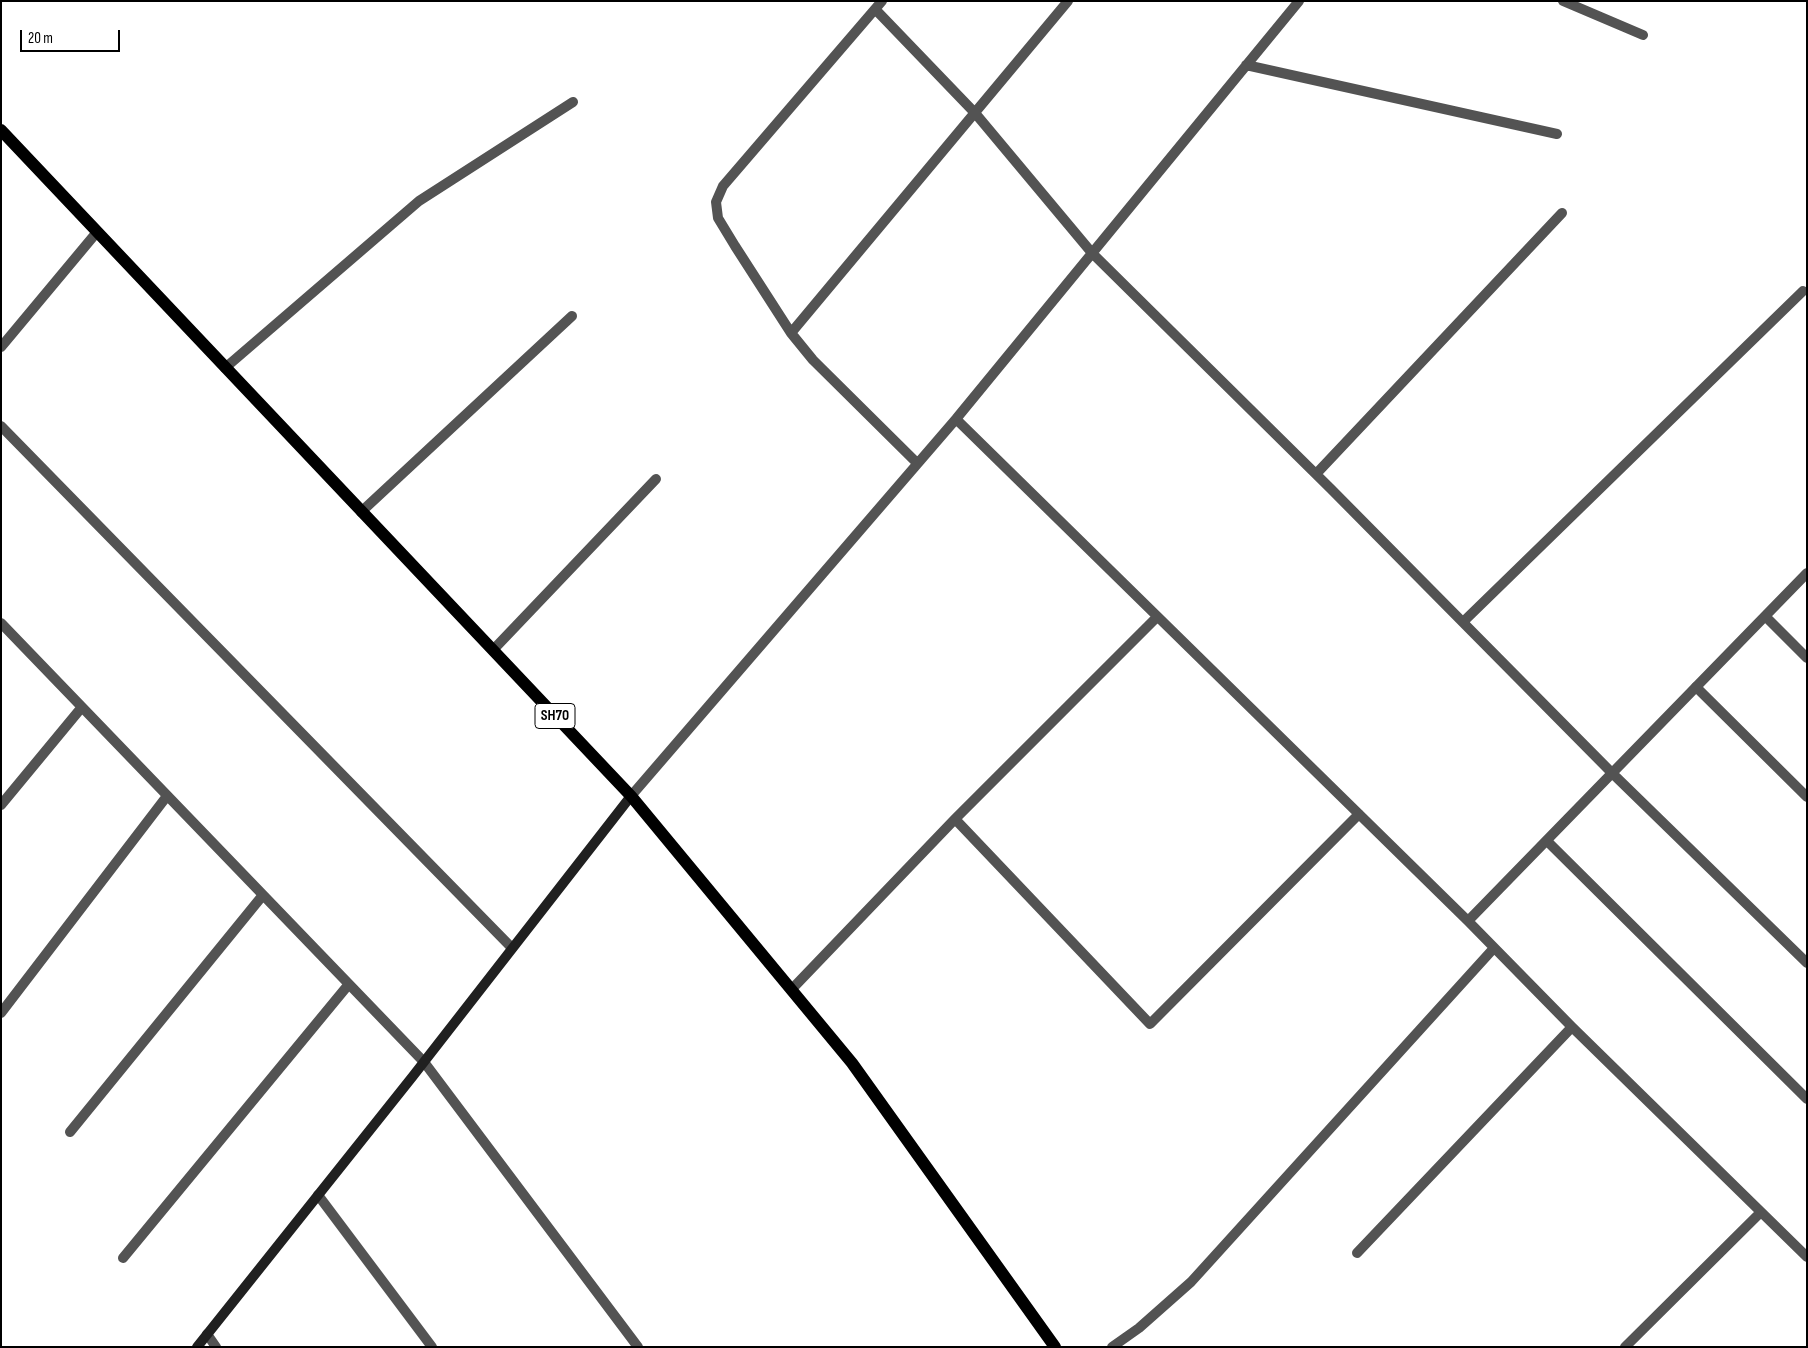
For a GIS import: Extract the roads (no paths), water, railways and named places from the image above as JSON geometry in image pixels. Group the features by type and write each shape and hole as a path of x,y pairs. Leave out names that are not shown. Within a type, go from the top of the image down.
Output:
{"main road":[{"name":"SH70","path":"1,130 631,796 852,1063 1055,1347"}],"street":[{"path":"791,333 1068,1"},
{"path":"197,1347 424,1062 631,796 956,419 1298,1"},
{"path":"1563,1 1643,36"},
{"path":"917,464 813,360 791,333 730,239 718,218 716,202 723,186 878,5 975,113 1092,253 1316,474 1612,773 1807,963"},
{"path":"1246,65 1556,134"},
{"path":"225,368 419,201 573,102"},
{"path":"1316,474 1562,213"},
{"path":"1,347 96,232"},
{"path":"1463,622 1803,291"},
{"path":"361,512 572,316"},
{"path":"956,419 1807,1257"},
{"path":"1,426 512,948"},
{"path":"493,650 656,479"},
{"path":"1468,922 1807,573"},
{"path":"791,990 955,819 1157,616"},
{"path":"1765,616 1807,658"},
{"path":"1,623 424,1062 638,1347"},
{"path":"1696,687 1807,797"},
{"path":"1,805 82,707"},
{"path":"1,1013 168,796"},
{"path":"955,819 1150,1024 1359,814"},
{"path":"1547,841 1807,1099"},
{"path":"70,1132 263,895"},
{"path":"1112,1347 1139,1328 1191,1282 1494,948"},
{"path":"123,1258 349,984"},
{"path":"1357,1253 1572,1027"},
{"path":"318,1195 432,1347"},
{"path":"1626,1347 1761,1212"},
{"path":"207,1334 216,1347"}]}
